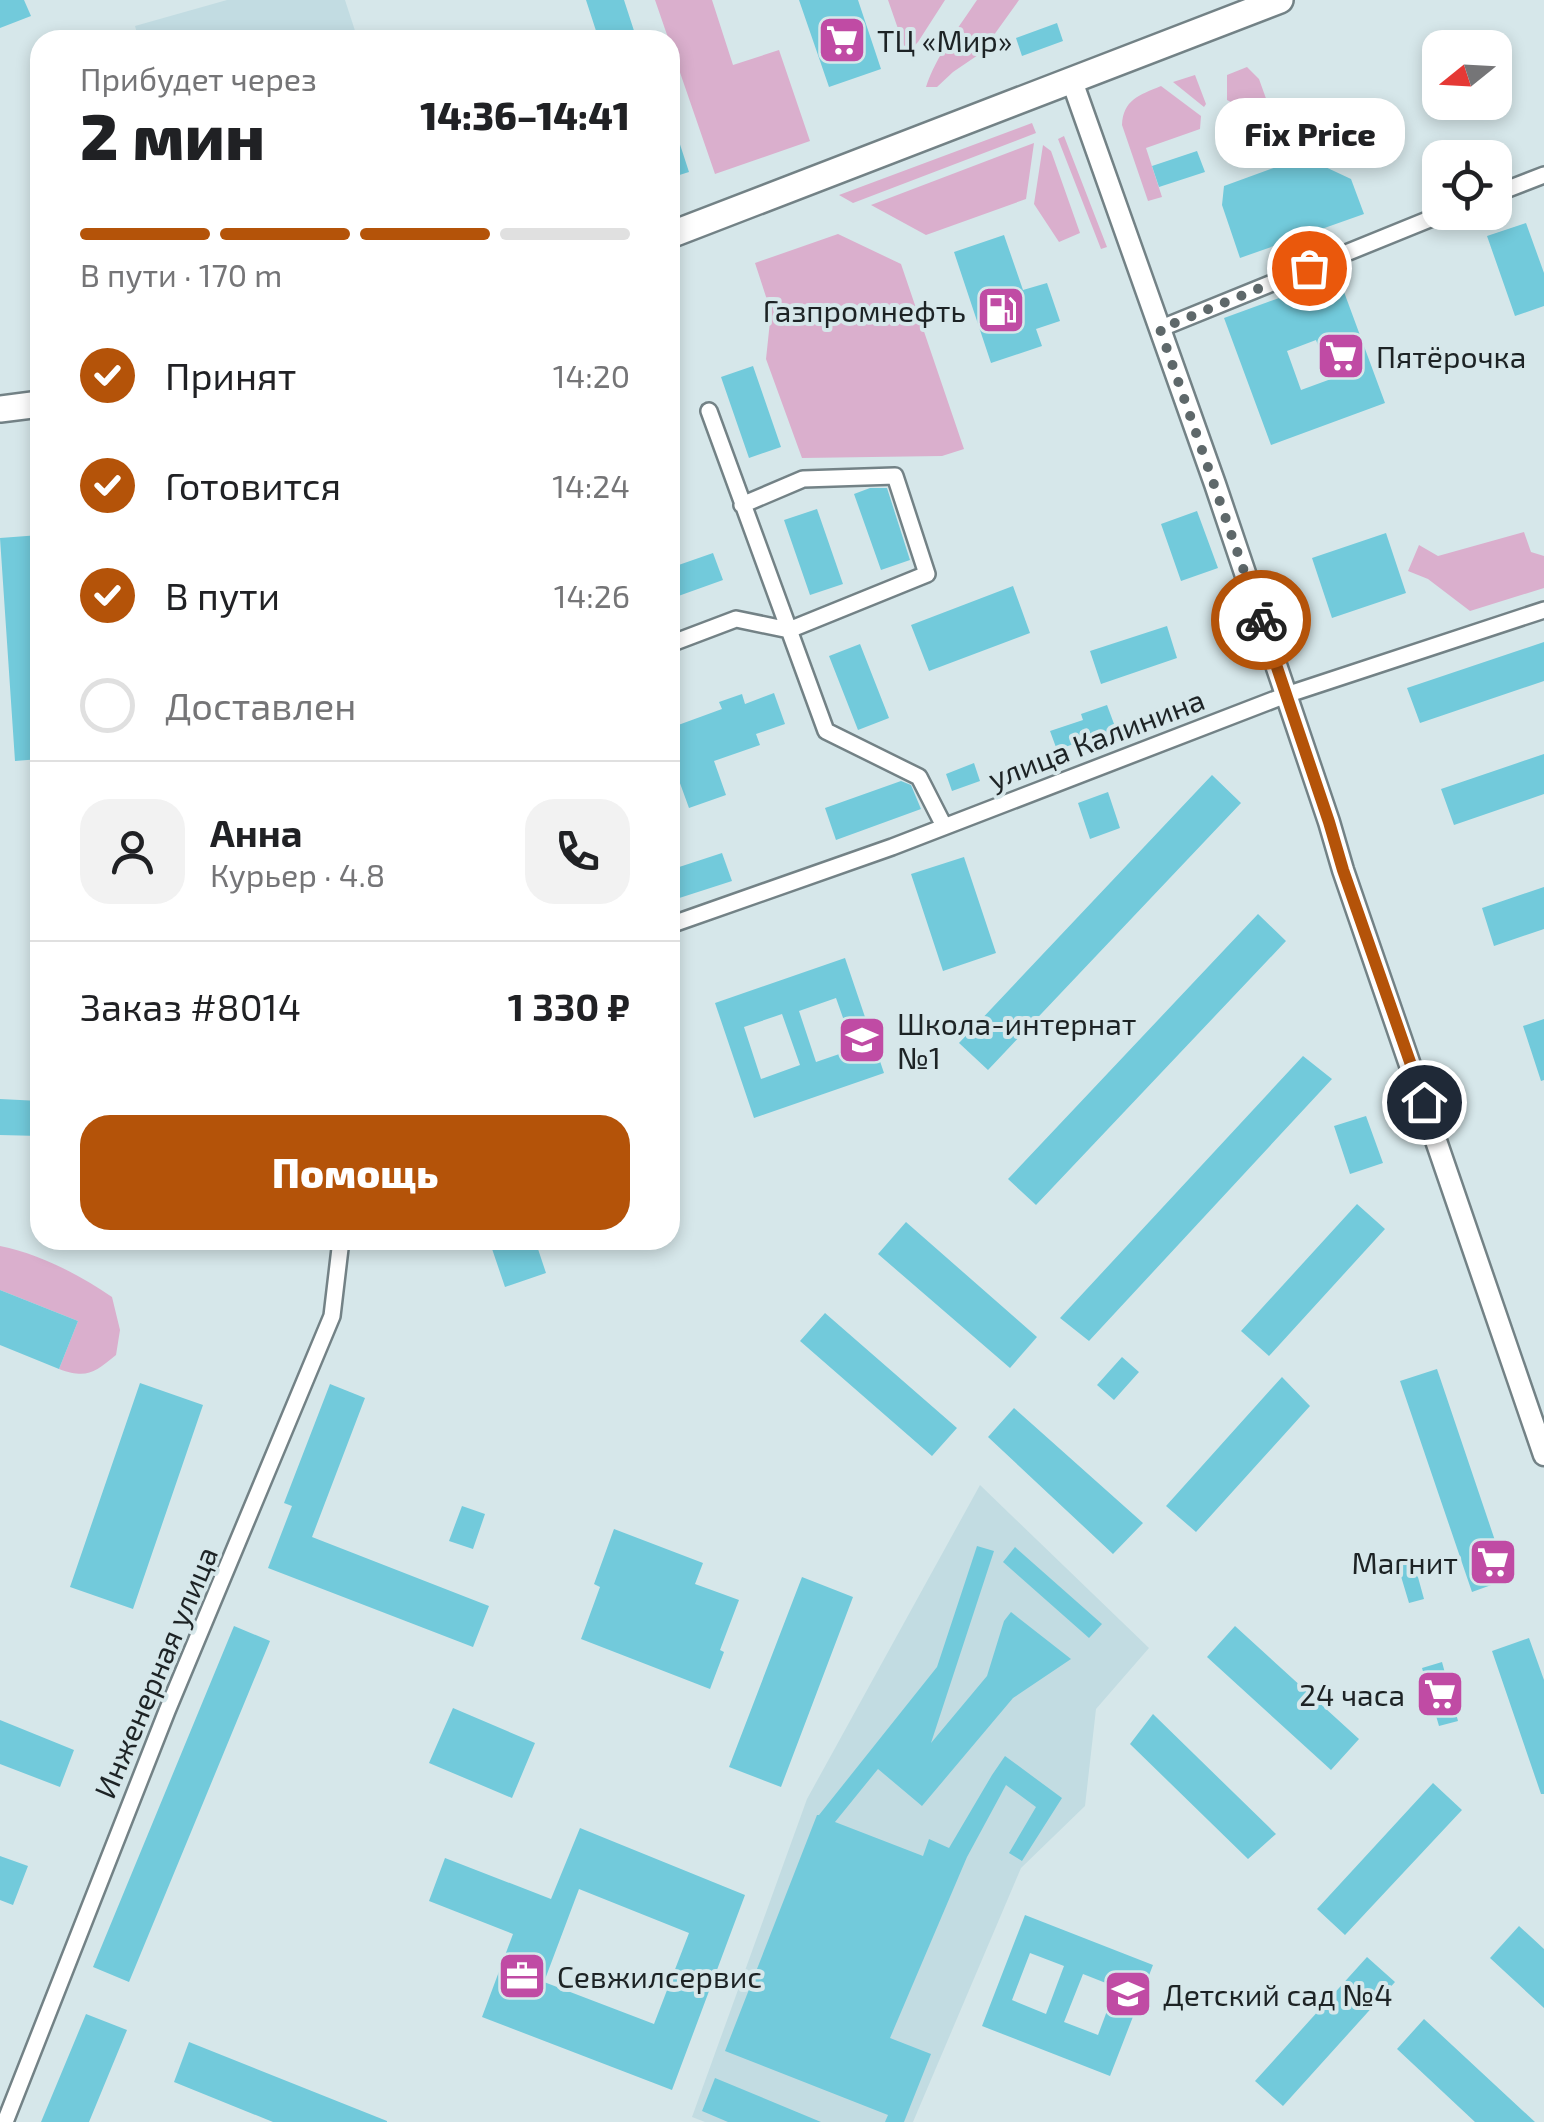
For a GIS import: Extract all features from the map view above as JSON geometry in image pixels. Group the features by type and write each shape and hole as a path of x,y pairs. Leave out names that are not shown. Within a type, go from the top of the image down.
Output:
{"main road":[{"path":"680,230 1280,0"},
{"path":"0,409 30,405"}],"street":[{"path":"1072,80 1286,694 1544,1455"},
{"path":"1512,187 1544,175"},
{"path":"1160,329 1422,222"},
{"path":"709,412 826,730 919,777 944,826"},
{"path":"680,640 736,619 789,630 927,574 895,476 803,479 742,505"},
{"name":"улица Калинина","path":"680,922 837,867 1286,694 1544,610"},
{"name":"Инженерная улица","path":"5,2122 167,1711 332,1316 341,1250"}],"shaded area":[{"path":"227,0 345,0 355,30 136,30 135,26"},
{"path":"655,0 712,0 733,65 779,50 810,141 715,174 680,72 680,30 665,30"},
{"path":"888,0 945,0 911,49 904,46"},
{"path":"977,0 1019,0 981,53 937,87 926,87 942,53"},
{"path":"1247,67 1259,79 1273,118 1262,110 1243,112 1227,100 1227,75"},
{"path":"1195,75 1206,104 1204,107 1173,82"},
{"path":"1161,86 1201,116 1200,129 1146,148 1162,197 1148,201 1122,125 1129,104"},
{"path":"1032,123 1036,133 853,203 839,195"},
{"path":"1064,136 1107,247 1101,249 1058,139"},
{"path":"1034,143 1026,199 926,235 871,205"},
{"path":"1043,145 1051,151 1080,233 1059,242 1034,204"},
{"path":"838,234 901,264 964,449 942,456 802,458 766,359 771,312 755,263"},
{"path":"1524,532 1531,552 1544,556 1544,588 1470,611 1428,579 1408,571 1419,545 1438,556"},
{"path":"0,1246 58,1266 112,1297 120,1330 116,1355 90,1373 59,1369 78,1321 0,1290"},
{"path":"980,1485 1149,1648 1096,1709 1085,1806 1021,1868 913,2122 705,2122 692,2117 807,1799"}],"building":[{"path":"0,0 24,0 31,16 0,28"},
{"path":"586,0 624,0 634,30 596,30"},
{"name":"ТЦ «Мир»","path":"799,0 858,0 881,69 829,87"},
{"path":"1057,23 1063,41 1022,56 1016,38"},
{"path":"680,144 689,172 680,175"},
{"path":"1197,151 1205,172 1159,187 1152,166"},
{"path":"1304,157 1351,179 1364,214 1240,258 1222,205 1224,186"},
{"path":"1526,223 1544,273 1544,306 1515,316 1487,236"},
{"name":"Газпромнефть","path":"1004,235 1023,290 1047,283 1060,321 1036,329 1042,346 991,363 954,252"},
{"path":"1337,273 1385,403 1271,445 1224,318 1282,297 1281,293","holes":["1316,340 1331,379 1301,390 1287,351"]},
{"path":"753,366 781,447 749,458 721,377"},
{"path":"870,488 887,488 910,560 881,570 854,494"},
{"path":"817,509 843,584 810,595 784,520"},
{"path":"1197,511 1218,568 1181,581 1161,524"},
{"path":"1386,533 1406,593 1332,618 1312,558"},
{"path":"30,536 30,760 15,761 0,538"},
{"path":"713,553 723,580 680,595 680,565"},
{"path":"1013,586 1030,633 929,671 911,625"},
{"path":"1167,626 1177,658 1101,684 1090,651"},
{"path":"1544,642 1544,681 1420,723 1407,688"},
{"path":"860,644 889,718 858,730 829,656"},
{"path":"774,693 785,724 756,734 760,745 714,761 726,795 689,808 680,783 680,724 722,709 719,702 742,694 745,704"},
{"path":"1107,705 1117,732 1057,750 1050,731 1083,720 1081,714"},
{"path":"1544,754 1544,794 1454,825 1441,789"},
{"path":"974,763 980,781 952,791 946,774"},
{"path":"1212,775 1241,803 988,1070 959,1043"},
{"path":"901,781 911,785 921,809 836,840 825,808"},
{"path":"1108,792 1120,828 1090,839 1078,803"},
{"path":"722,853 732,881 680,898 680,867"},
{"path":"964,857 996,953 943,971 911,874"},
{"path":"1544,887 1544,929 1494,946 1482,908"},
{"path":"1258,914 1286,941 1036,1205 1008,1179"},
{"name":"Школа-интернат №1","path":"845,958 884,1073 754,1118 715,1003","holes":["836,998 854,1049 816,1062 799,1011","782,1014 800,1065 761,1079 744,1027"]},
{"path":"1544,1019 1544,1080 1541,1081 1523,1026"},
{"path":"1303,1056 1332,1079 1089,1341 1060,1318"},
{"path":"0,1099 30,1100 30,1136 0,1135"},
{"path":"1366,1116 1383,1163 1350,1174 1334,1126"},
{"path":"1357,1204 1385,1229 1269,1356 1241,1331"},
{"path":"906,1222 1037,1337 1010,1368 878,1254"},
{"path":"492,1250 538,1250 546,1273 505,1287"},
{"path":"0,1290 78,1321 59,1369 0,1345"},
{"path":"825,1313 957,1428 932,1456 800,1341"},
{"path":"1122,1357 1139,1372 1114,1400 1097,1385"},
{"path":"1437,1369 1508,1579 1472,1592 1400,1381"},
{"path":"1282,1377 1310,1406 1196,1532 1166,1506"},
{"path":"140,1383 203,1405 133,1609 70,1587"},
{"path":"330,1384 365,1398 312,1537 489,1606 473,1647 268,1568 292,1506 284,1503"},
{"path":"1014,1408 1143,1523 1113,1554 988,1437"},
{"path":"462,1506 485,1514 473,1549 449,1541"},
{"path":"614,1529 703,1563 695,1584 739,1600 710,1689 581,1639 600,1587 594,1584"},
{"path":"977,1546 994,1551 931,1743 987,1676 1004,1621 1011,1612 1071,1659 1013,1698 922,1806 878,1769 835,1822 923,1856 929,1839 949,1848 1005,1756 1062,1798 1022,1861 1009,1853 1036,1807 1006,1785 967,1857 890,2038 931,2054 904,2122 885,2122 888,2115 725,2051 817,1815 937,1667"},
{"path":"1015,1547 1102,1624 1089,1638 1003,1562"},
{"path":"1413,1559 1424,1599 1409,1603 1397,1563"},
{"path":"802,1577 853,1597 781,1787 729,1767"},
{"path":"234,1626 270,1641 129,1982 93,1967"},
{"path":"1235,1626 1359,1739 1331,1770 1207,1657"},
{"path":"1529,1638 1544,1680 1544,1794 1492,1651"},
{"name":"24 часа","path":"1442,1662 1458,1721 1439,1726 1422,1668"},
{"path":"453,1708 535,1743 512,1798 429,1763"},
{"path":"1153,1714 1276,1834 1248,1859 1130,1744"},
{"path":"0,1720 74,1750 60,1787 0,1764"},
{"path":"1433,1783 1462,1810 1345,1935 1317,1909"},
{"name":"Севжилсервис","path":"580,1828 745,1895 672,2090 482,2017 513,1934 429,1901 445,1858 551,1899","holes":["579,1889 689,1933 654,2024 544,1982"]},
{"path":"0,1856 28,1866 13,1905 0,1900"},
{"name":"Детский сад №4","path":"1025,1915 1153,1965 1110,2076 982,2026","holes":["1030,1953 1064,1966 1046,2014 1012,2000","1083,1974 1116,1987 1098,2035 1064,2022"]},
{"path":"1519,1926 1544,1949 1544,2008 1490,1958"},
{"path":"1367,1957 1395,1982 1283,2106 1255,2081"},
{"path":"86,2014 127,2030 89,2122 41,2122"},
{"path":"1424,2019 1535,2122 1475,2122 1397,2049"},
{"path":"189,2042 387,2122 273,2122 174,2082"},
{"path":"715,2078 821,2122 728,2122 702,2111"}],"way so far":[{"path":"1261,620 1160,329 1309,268"}],"place":[{"name":"ТЦ «Мир»","path":"842,40"},
{"name":"Fix Price","path":"1309,268"},
{"name":"Газпромнефть","path":"1001,310"},
{"name":"Пятёрочка","path":"1341,356"},
{"name":"Школа-интернат №1","path":"862,1040"},
{"name":"Магнит","path":"1493,1562"},
{"name":"24 часа","path":"1440,1694"},
{"name":"Севжилсервис","path":"522,1976"},
{"name":"Детский сад №4","path":"1128,1994"}],"route":[{"path":"1261,620 1424,1102"}]}
